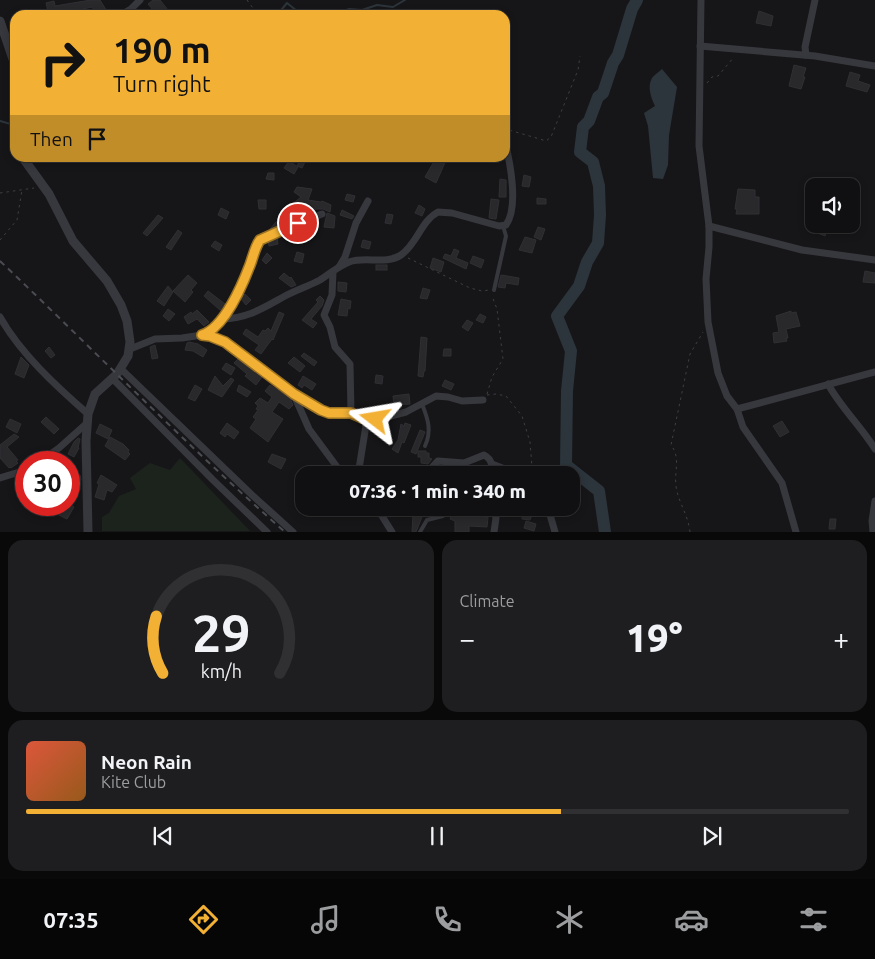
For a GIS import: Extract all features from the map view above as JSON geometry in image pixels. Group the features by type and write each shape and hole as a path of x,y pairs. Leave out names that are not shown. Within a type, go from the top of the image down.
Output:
{"street":[{"path":"127,10 140,0"},
{"path":"701,0 699,146 708,226 709,247 706,279 708,322 718,373 727,396 737,409 743,427 782,483 796,532"},
{"path":"806,55 808,33 815,0"},
{"path":"0,21 10,45"},
{"path":"700,46 806,55 875,66"},
{"path":"26,162 44,187 73,241 100,271 121,305 126,321 130,349 125,362 121,369 95,394 88,418 86,441 88,532"},
{"path":"222,319 234,319 251,314 355,260 388,259 401,255 410,246 429,218 438,212 452,213 503,226 509,219 512,198 512,177 509,162"},
{"path":"339,267 345,257 356,223 368,201"},
{"path":"202,335 212,330 222,319 246,277 260,240 268,235 322,214"},
{"path":"708,226 802,250 875,260"},
{"path":"333,272 332,294 324,315 330,327 335,347 350,364 351,413"},
{"path":"0,317 16,341 88,418"},
{"path":"130,349 155,339 210,336 225,342 311,406 329,413 351,413 367,420 406,412 436,396 462,401 483,400"},
{"path":"121,369 252,496 293,532"},
{"path":"737,409 875,372"},
{"path":"112,378 267,532"},
{"path":"828,384 835,397 865,433 875,449"},
{"path":"294,394 309,429 336,466"},
{"path":"55,451 88,418"},
{"path":"359,466 367,420"},
{"path":"433,466 442,461 464,463 484,455 488,457 492,464 497,466"},
{"path":"0,478 15,473"},
{"path":"873,532 872,521 875,501"},
{"path":"381,516 392,532"},
{"path":"494,532 495,516"},
{"path":"551,516 556,532"}],"lane":[{"path":"494,290 506,236 503,226"},
{"path":"422,404 430,429 425,446"},
{"path":"420,532 427,520 443,516"}],"path":[{"path":"699,89 704,87 712,77 718,76 740,49"},
{"path":"510,130 546,141 551,137 578,70 580,56"},
{"path":"0,193 44,187"},
{"path":"0,240 17,220 22,190"},
{"path":"401,255 470,288 482,291 494,290 492,295 497,309 504,359 492,377 486,395 506,396 522,416 530,442 532,466"},
{"path":"690,532 688,519 676,487 676,452 671,445 690,354 708,322"}],"shaded area":[{"path":"662,69 677,87 669,135 668,165 663,179 653,178 648,126 644,113 655,106 651,96 650,85 652,78"},
{"path":"180,458 250,531 102,531 102,517 109,513 119,496 136,489 130,478 150,463 170,470"}],"building":[{"path":"100,0 106,10 94,10 92,7 83,10 48,10 46,3 54,1 55,6"},
{"path":"153,0 160,0 168,10 153,10 148,4"},
{"path":"759,11 773,16 771,26 756,23"},
{"path":"794,65 806,68 801,89 789,86"},
{"path":"850,72 860,75 858,81 870,85 867,92 846,86"},
{"path":"288,162 298,167 294,174 284,168"},
{"path":"299,162 305,162 302,168 297,166"},
{"path":"434,162 445,162 436,183 425,177"},
{"path":"268,173 274,173 274,180 266,179"},
{"path":"524,175 531,177 529,187 522,186"},
{"path":"500,179 506,180 506,197 499,197"},
{"path":"297,187 312,189 308,200 322,201 331,205 330,212 316,209 313,212 291,220 299,215 291,205 301,197 294,192"},
{"path":"738,189 755,190 755,197 759,197 759,214 736,214"},
{"path":"347,194 355,196 353,202 345,200"},
{"path":"537,198 546,199 546,204 537,204"},
{"path":"491,199 499,200 496,219 489,218"},
{"path":"258,200 266,200 266,209 259,209"},
{"path":"419,205 425,209 422,216 415,213"},
{"path":"221,208 229,212 226,219 218,215"},
{"path":"342,210 354,216 352,219 340,215"},
{"path":"327,213 335,216 334,228 324,227"},
{"path":"387,214 393,215 391,224 385,223"},
{"path":"158,215 163,218 147,236 143,233"},
{"path":"282,218 285,223 270,229 276,222"},
{"path":"538,227 545,229 541,240 534,237"},
{"path":"178,230 182,233 171,250 166,247"},
{"path":"277,237 278,244 269,246 268,241"},
{"path":"525,237 536,240 532,253 519,250"},
{"path":"363,240 371,242 369,249 361,247"},
{"path":"215,241 222,245 219,251 211,246"},
{"path":"454,249 459,251 456,258 468,263 466,269 443,258 445,254 451,256"},
{"path":"297,252 304,254 302,263 294,261"},
{"path":"267,253 272,258 266,264 262,260"},
{"path":"473,256 484,260 481,268 470,263"},
{"path":"433,258 444,262 441,272 430,268"},
{"path":"376,265 387,265 387,270 376,270"},
{"path":"865,271 875,273 875,283 863,282"},
{"path":"284,273 291,277 296,285 291,287 279,278"},
{"path":"188,275 197,283 185,302 173,291"},
{"path":"501,275 519,278 518,285 506,283 505,288 498,287"},
{"path":"338,282 347,283 346,292 338,291"},
{"path":"168,286 173,292 164,306 157,301"},
{"path":"423,288 430,290 427,299 420,298"},
{"path":"208,291 225,304 220,310 204,296"},
{"path":"245,294 251,300 246,305 241,299"},
{"path":"320,296 324,300 322,306 311,319 317,323 313,328 302,320 318,302 316,300"},
{"path":"341,299 351,301 347,316 338,315"},
{"path":"168,309 175,314 169,321 163,316"},
{"path":"197,310 209,322 204,326 197,319 188,324 184,317"},
{"path":"791,311 791,313 796,312 800,326 786,329 787,341 774,343 773,333 779,332 776,316"},
{"path":"279,312 284,314 273,340 261,354 255,350 259,345 243,334 246,329 258,337 263,330 265,331 268,328 271,331"},
{"path":"480,314 486,317 483,323 476,320"},
{"path":"467,320 473,323 468,331 462,327"},
{"path":"421,337 427,338 423,377 418,376"},
{"path":"189,342 198,344 207,350 203,357 193,351 185,350"},
{"path":"155,345 158,358 152,359 150,347"},
{"path":"49,347 55,355 51,358 45,351"},
{"path":"444,349 451,349 451,356 443,356"},
{"path":"304,353 317,362 314,366 301,356"},
{"path":"21,357 29,365 24,378 15,374"},
{"path":"294,357 305,366 300,372 288,363"},
{"path":"238,359 262,377 256,385 234,363"},
{"path":"226,363 235,368 231,375 222,369"},
{"path":"376,375 383,376 382,384 375,383"},
{"path":"215,376 223,386 231,378 234,380 222,397 208,390"},
{"path":"303,376 316,384 312,390 304,385 302,388 298,385"},
{"path":"445,380 454,384 451,390 442,386"},
{"path":"195,385 202,389 195,401 188,398"},
{"path":"239,385 251,392 247,397 237,391"},
{"path":"270,385 290,398 293,405 289,409 279,402 272,412 283,419 268,442 250,428 256,419 253,417 258,410 256,409 258,406 255,403 260,398 268,403 272,397 265,391"},
{"path":"409,394 410,404 394,405 393,396"},
{"path":"46,417 59,429 54,434 41,422"},
{"path":"10,419 21,424 17,433 6,427"},
{"path":"782,421 789,432 780,437 773,426"},
{"path":"227,423 239,432 234,439 227,434 225,437 220,433"},
{"path":"405,423 411,425 398,453 392,449 398,440 401,424 404,426"},
{"path":"100,424 112,430 108,439 96,433"},
{"path":"420,430 425,432 416,454 411,452"},
{"path":"14,434 19,437 7,447 15,456 15,465 11,468 0,458 0,445"},
{"path":"110,437 123,444 129,450 130,454 125,460 105,446"},
{"path":"78,438 80,439 79,448 77,451 70,451"},
{"path":"418,451 429,453 429,458 432,459 428,464 421,463"},
{"path":"272,454 286,459 281,469 268,462"},
{"path":"101,475 117,485 112,492 107,490 104,500 95,497 99,484 97,483"},
{"path":"413,516 422,517 416,532 412,532"},
{"path":"451,516 488,517 487,527 469,526 469,532 455,532 455,521 450,519"},
{"path":"522,516 532,516 530,520 522,519"},
{"path":"830,519 836,519 835,529 829,529"},
{"path":"526,521 536,524 534,531 524,528"}],"waterway":[{"path":"362,10 377,5 393,7 405,0"},
{"path":"605,532 599,491 566,465 567,391 571,351 557,316 579,286 587,262 598,243 600,215 599,186 593,162 580,152 583,127 589,121 598,97 603,93 613,63 618,55 632,9 637,0"},
{"path":"281,10 287,3 296,10"},
{"path":"346,10 362,10"},
{"path":"0,121 10,124"}],"railway":[{"path":"0,261 176,432 285,532"}],"route":[{"path":"298,223 268,235 257,243 246,277 230,306 216,326 208,333 202,335 225,342 311,406 329,413 351,413 367,420 375,419"}]}
